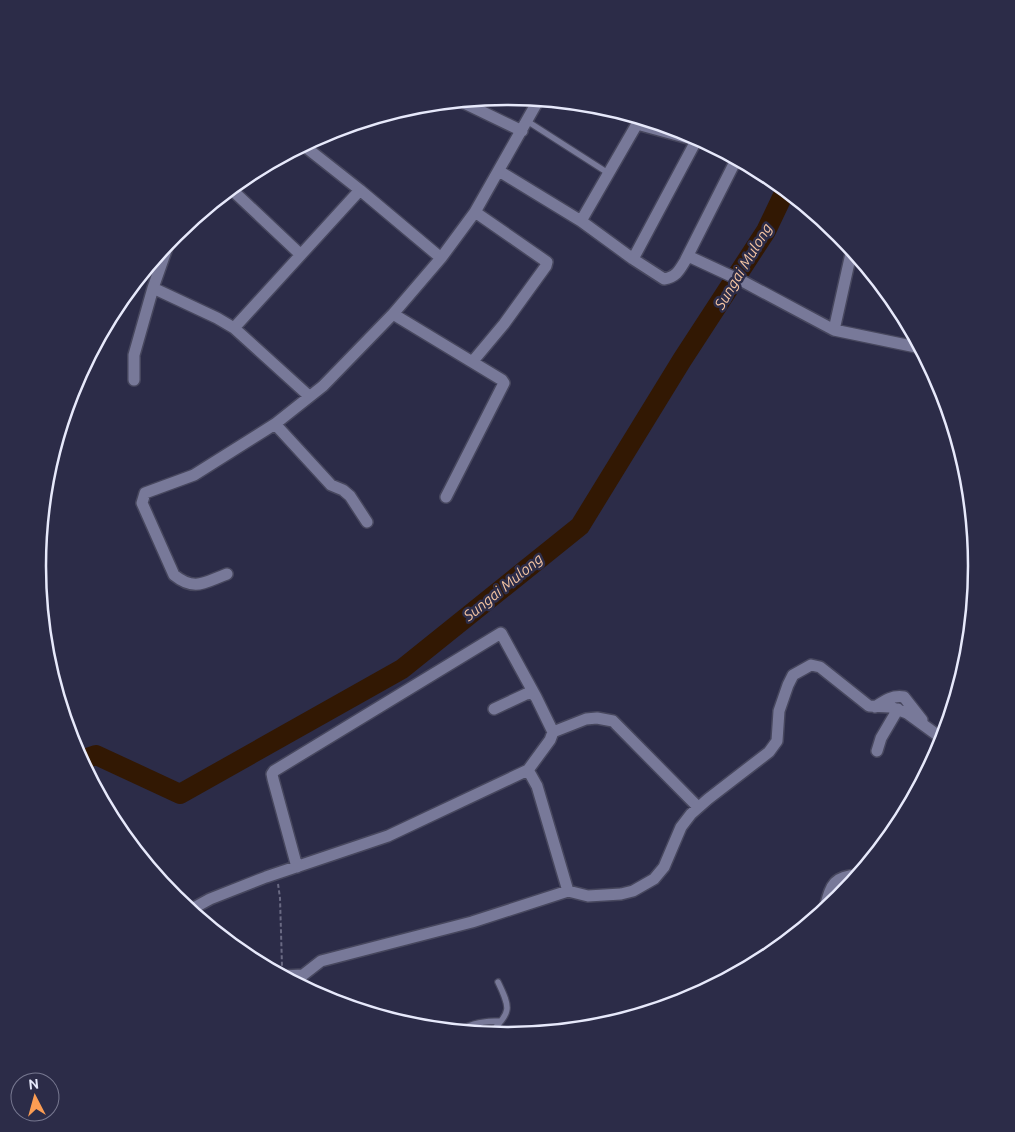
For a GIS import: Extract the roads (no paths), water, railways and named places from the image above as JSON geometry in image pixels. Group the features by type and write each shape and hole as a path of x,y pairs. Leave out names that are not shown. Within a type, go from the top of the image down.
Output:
{"street":[{"path":"474,106 524,126"},
{"path":"227,574 195,586 183,582 174,575 142,503 145,493 194,475 275,424 323,386 393,314 441,258 475,212 534,106"},
{"path":"581,221 637,123"},
{"path":"632,258 694,144"},
{"path":"309,150 441,258"},
{"path":"499,171 581,221 664,279 672,278 693,259 734,165"},
{"path":"234,328 360,190"},
{"path":"236,193 300,254"},
{"path":"473,361 504,324 547,262 475,212"},
{"path":"834,330 850,258"},
{"path":"693,259 744,282 834,330 913,346"},
{"path":"134,380 134,355 161,262"},
{"path":"152,288 217,318 234,328 309,396"},
{"path":"393,314 473,361 504,383 446,497"},
{"path":"275,424 331,485 343,490 350,496 367,522"},
{"path":"196,907 210,899 276,874 297,867 388,836 528,770 550,740 553,732 501,633 274,771 272,774 273,779 297,867"},
{"path":"294,975 303,974 321,960 472,922 568,891 588,896 621,894 633,891 654,879 664,867 681,828 690,814 769,752 777,741 782,697 793,676 811,665 820,667 869,706 898,709 908,713 937,735"},
{"path":"494,709 526,694 532,693 536,697"},
{"path":"875,707 890,698 904,697 916,710 924,725"},
{"path":"877,751 881,738 898,709"},
{"path":"553,732 586,719 596,718 613,721 698,807"},
{"path":"528,770 537,786 568,891"},
{"path":"828,898 830,889 838,879 849,875"}],"lane":[{"path":"524,126 608,174"},
{"path":"496,1027 505,1017 507,1010 505,996 498,982"},
{"path":"470,1025 475,1023 501,1021"}],"waterway":[{"name":"Sungai Mulong","path":"88,758 96,755 180,794 402,669 580,526 682,360 766,231 783,196"}]}
